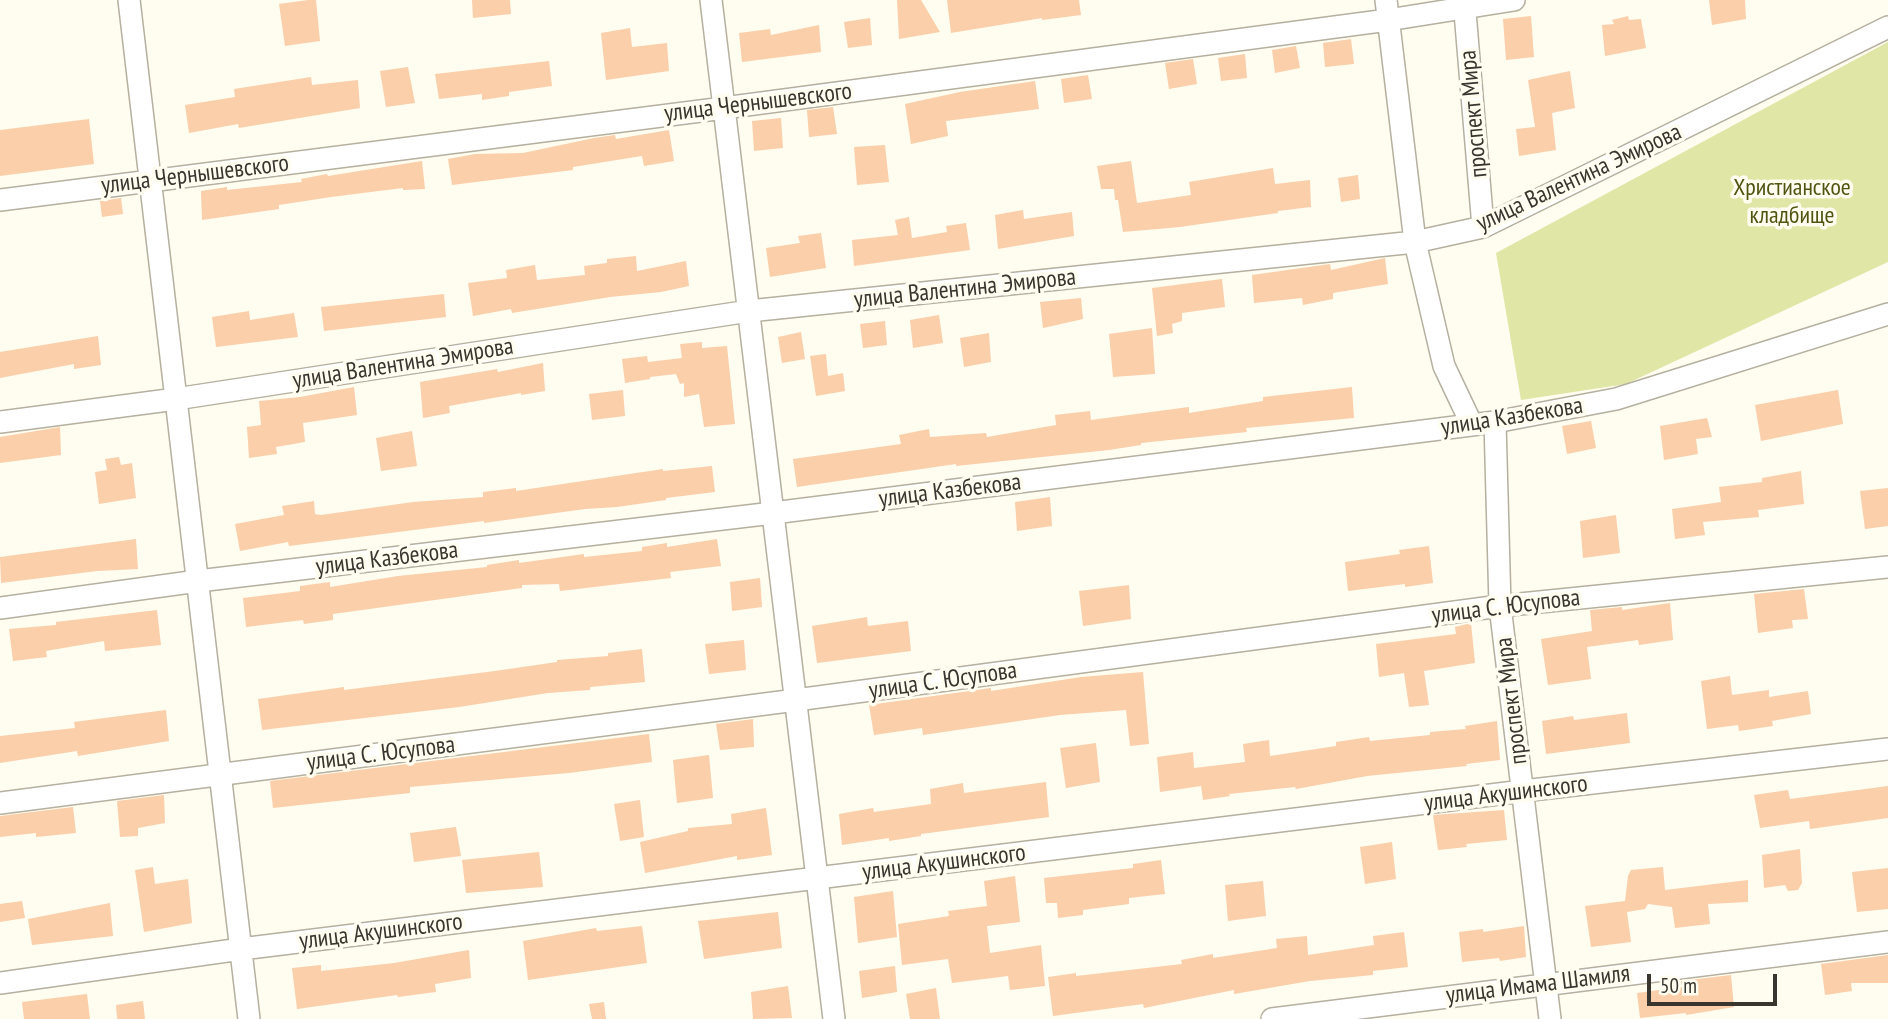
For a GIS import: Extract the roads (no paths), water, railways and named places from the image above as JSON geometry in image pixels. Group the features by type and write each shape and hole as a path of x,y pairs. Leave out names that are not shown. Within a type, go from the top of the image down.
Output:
{"street":[{"path":"129,0 249,1019"},
{"path":"711,0 834,1019"},
{"name":"улица Чернышевского","path":"0,200 724,108 1387,10 1514,0"},
{"name":"проспект Мира","path":"1464,4 1483,227"},
{"path":"1387,10 1415,242 1444,366 1472,425"},
{"name":"улица Валентина Эмирова","path":"0,422 176,399 749,311 1415,242 1483,227 1888,27"},
{"name":"улица Казбекова","path":"0,608 198,581 773,513 1495,422 1616,400 1888,314"},
{"name":"проспект Мира","path":"1495,422 1500,606 1550,1019"},
{"name":"улица С. Юсупова","path":"0,803 1500,606 1888,567"},
{"name":"улица Акушинского","path":"0,983 241,949 1523,791 1888,749"},
{"name":"улица Имама Шамиля","path":"1272,1019 1888,942"}],"park label":[{"name":"Христианское кладбище","path":"1792,202"}]}
